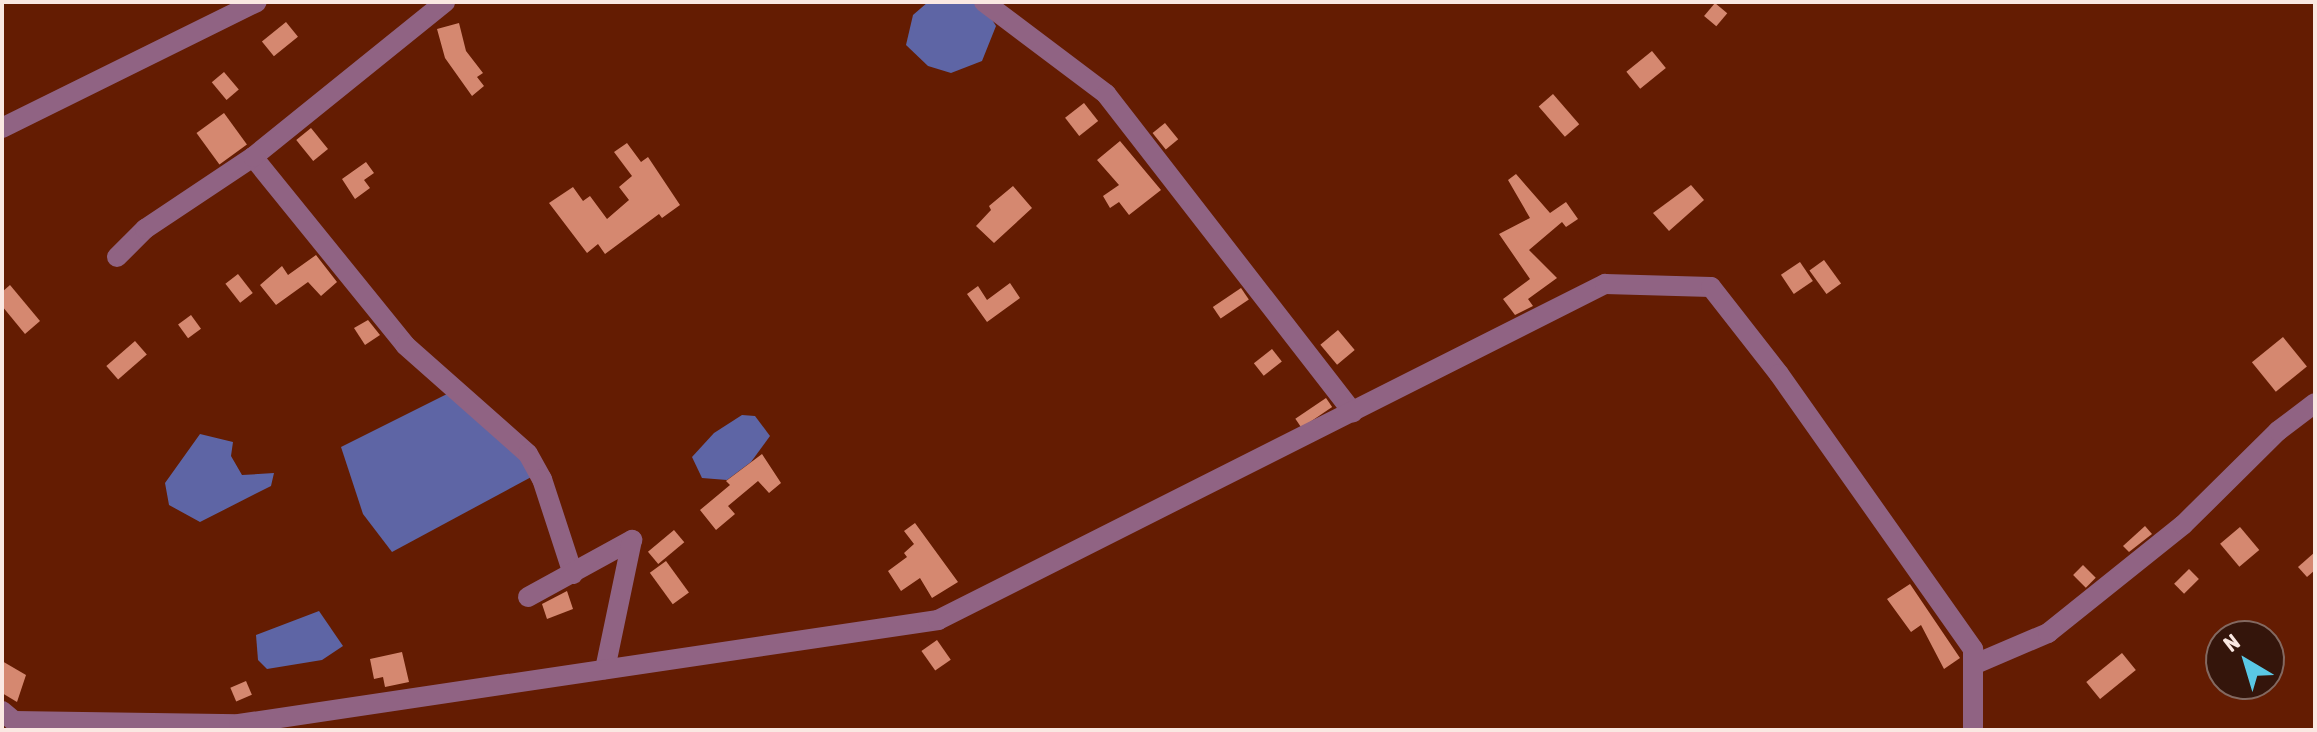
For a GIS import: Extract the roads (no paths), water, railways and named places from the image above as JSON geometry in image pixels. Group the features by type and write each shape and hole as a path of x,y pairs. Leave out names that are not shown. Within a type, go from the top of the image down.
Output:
{"street":[{"path":"2,128 257,2"},
{"path":"117,257 145,229 253,157 445,2"},
{"path":"984,2 1106,94 1353,412"},
{"path":"253,157 405,345 528,454 542,479 573,574"},
{"path":"9,721 239,724 938,620 1605,284 1711,287 1779,374 1973,649 1973,730"},
{"path":"1973,665 2048,633 2183,525 2278,431 2315,403"},
{"path":"528,597 632,540 605,669"}],"water":[{"path":"928,2 981,2 996,26 982,61 951,73 928,66 906,45 913,15"},
{"path":"451,392 508,442 535,475 392,552 363,514 341,447"},
{"path":"742,415 755,416 770,436 751,462 727,480 702,478 692,457 714,433"},
{"path":"200,434 233,442 231,456 242,475 274,473 271,486 200,522 169,505 165,483"},
{"path":"319,611 343,646 322,660 267,669 258,660 256,635"}]}
